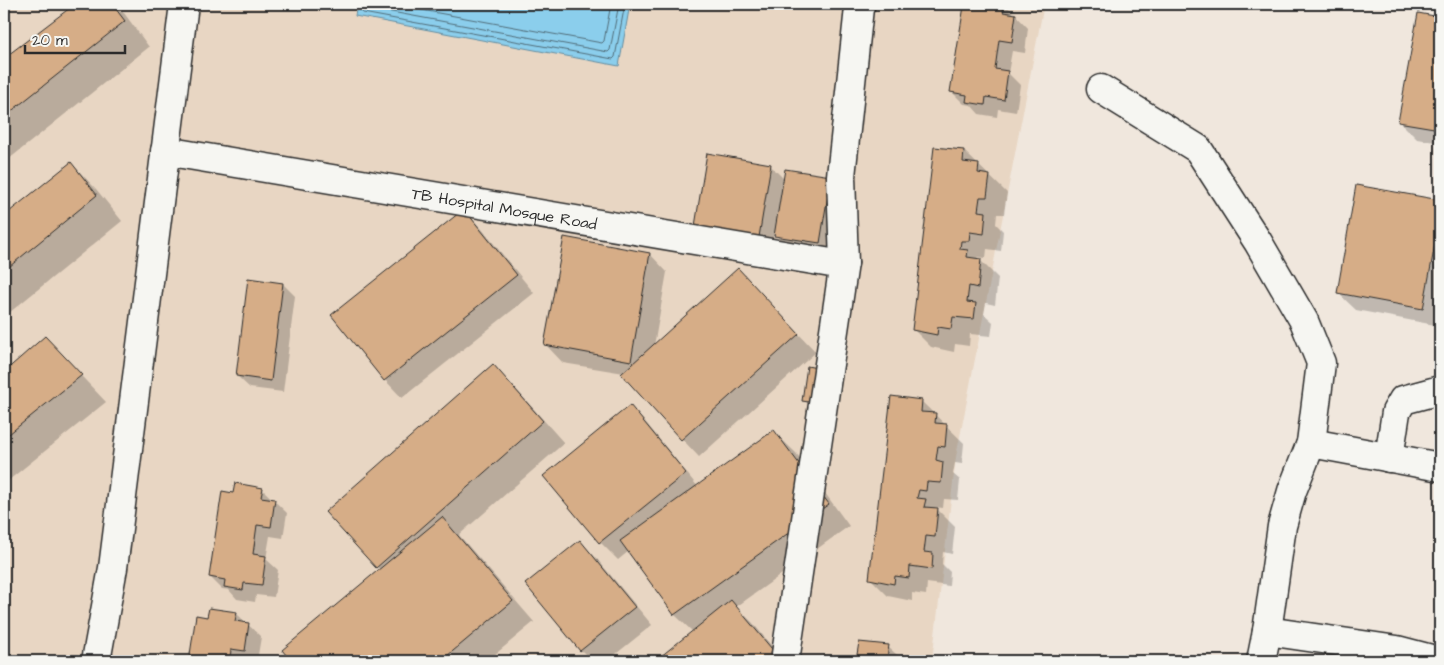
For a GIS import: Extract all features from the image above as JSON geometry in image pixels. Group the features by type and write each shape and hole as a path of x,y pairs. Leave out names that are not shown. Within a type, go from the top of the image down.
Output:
{"street":[{"path":"96,661 114,568 184,4"},
{"path":"785,661 844,262 841,176 859,8 861,4"},
{"path":"1101,90 1198,150 1258,242 1304,321 1321,363 1311,443 1292,492 1282,526 1261,661"},
{"name":"TB Hospital Mosque Road","path":"166,151 836,264 844,262"},
{"path":"1390,458 1396,412 1403,400 1440,390"},
{"path":"1311,443 1440,467"},
{"path":"1267,631 1398,650 1439,661"}],"shaded area":[{"path":"4,4 1044,4 956,457 932,661 4,661"}],"water":[{"path":"357,4 630,4 619,66 355,16"}],"building":[{"path":"75,4 112,4 125,21 4,117 4,58"},
{"path":"975,4 1004,4 1003,12 1016,14 1012,42 999,40 995,69 1008,71 1004,100 986,97 985,105 966,102 967,95 950,92 964,6 975,7"},
{"path":"1418,13 1440,17 1440,129 1398,122"},
{"path":"934,147 964,150 963,162 979,164 978,173 990,175 987,197 980,197 978,211 986,212 984,234 970,232 969,241 961,241 960,249 968,250 967,257 981,259 978,288 969,286 967,302 976,303 974,319 953,317 951,329 938,327 937,335 912,330"},
{"path":"707,153 771,164 759,237 695,226"},
{"path":"71,162 97,195 4,271 4,216"},
{"path":"785,169 831,176 820,243 774,236"},
{"path":"1356,185 1440,200 1440,217 1423,309 1337,293"},
{"path":"464,209 517,275 384,381 331,315"},
{"path":"564,237 650,253 631,361 544,345"},
{"path":"738,268 799,334 681,440 621,374"},
{"path":"248,278 283,283 271,381 236,376"},
{"path":"45,336 82,375 4,438 4,372"},
{"path":"493,364 543,421 376,568 325,512"},
{"path":"807,366 833,371 827,405 802,401"},
{"path":"891,396 922,400 921,412 936,413 935,423 947,424 945,447 938,446 936,460 943,462 941,483 927,482 926,491 919,490 917,498 926,499 924,507 938,508 935,537 926,536 924,552 933,553 932,569 910,566 909,578 895,576 894,584 869,579"},
{"path":"630,405 686,473 599,543 543,476"},
{"path":"774,430 829,504 674,615 620,541"},
{"path":"235,483 263,488 261,497 275,499 271,527 257,525 253,554 266,556 262,585 244,583 243,590 224,587 225,580 209,577 222,491 233,493"},
{"path":"442,517 513,601 441,661 291,661 282,650"},
{"path":"580,540 635,607 580,651 525,584"},
{"path":"731,600 782,661 655,661"},
{"path":"1440,602 1440,630 1435,629"},
{"path":"209,608 237,612 235,621 249,623 245,651 231,649 230,661 189,661 196,615 207,617"},
{"path":"859,642 889,645 887,658 903,659 903,661 856,661"}]}
